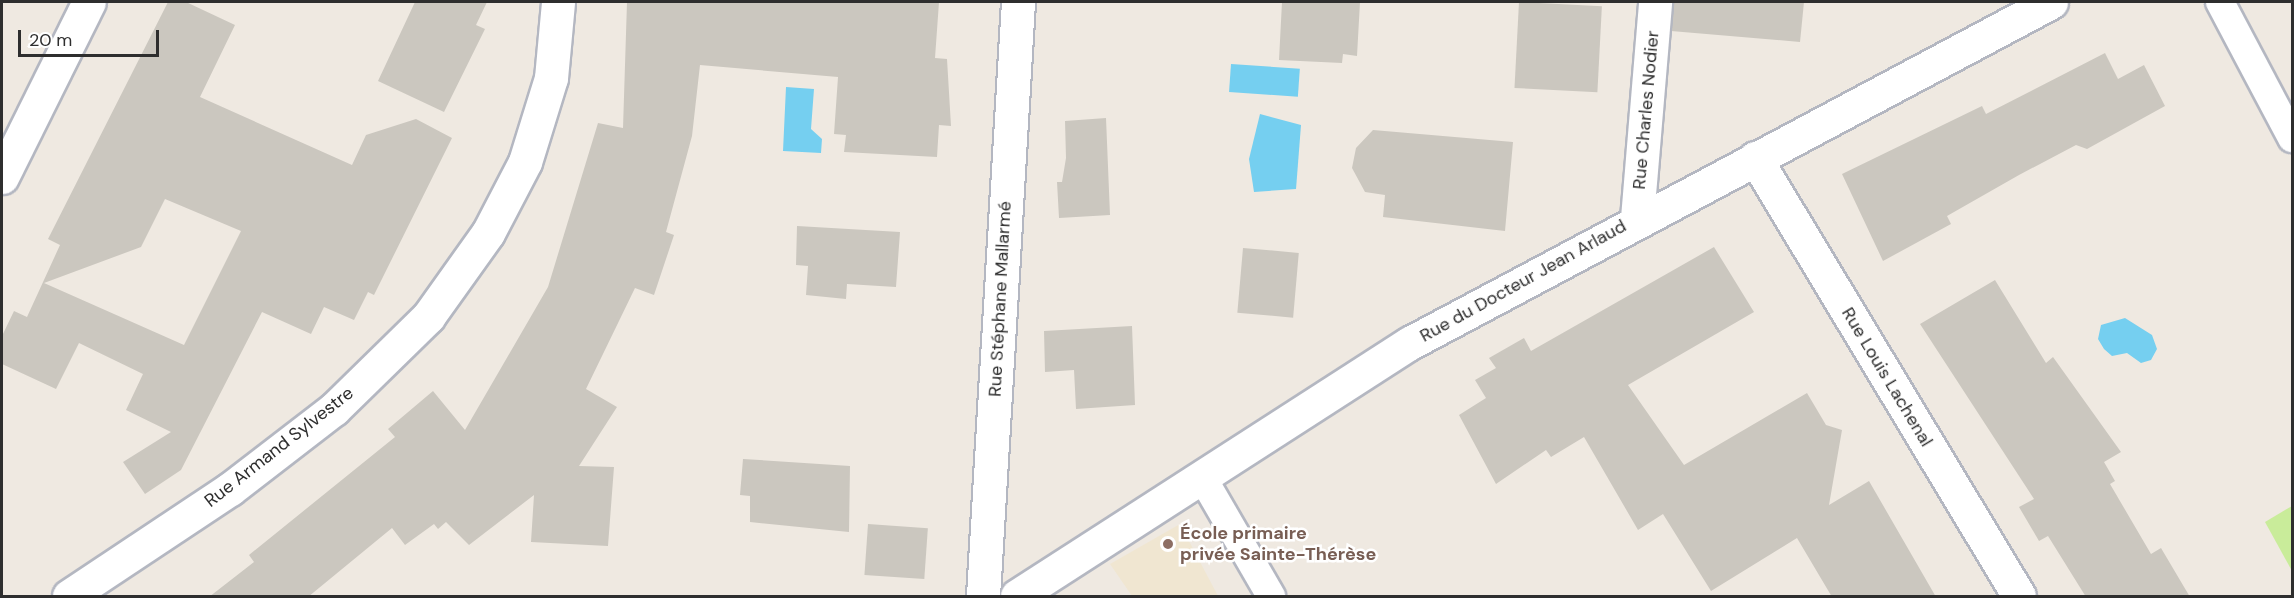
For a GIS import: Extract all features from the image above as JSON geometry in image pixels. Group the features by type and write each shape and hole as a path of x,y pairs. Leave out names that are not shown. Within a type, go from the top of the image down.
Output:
{"street":[{"path":"2,177 89,2"},
{"name":"Rue Armand Sylvestre","path":"69,597 230,489 334,409 428,317 488,233 525,162 551,78 558,2"},
{"name":"Rue Stéphane Mallarmé","path":"983,597 1018,2"},
{"name":"Rue Charles Nodier","path":"1637,218 1654,2"},
{"name":"Rue du Docteur Jean Arlaud","path":"1017,597 1410,343 1637,218 2051,2"},
{"name":"Rue Louis Lachenal","path":"1755,158 2019,597"}],"lane":[{"path":"2220,2 2292,138"},
{"path":"1202,477 1271,597"}],"shaded area":[{"name":"École primaire privée Sainte-Thérèse","path":"1180,524 1218,596 1132,596 1110,564"}],"green space":[{"path":"2292,506 2292,571 2265,522"}],"water":[{"path":"1231,64 1300,69 1298,97 1229,92"},
{"path":"786,87 814,89 811,129 822,139 821,153 783,151"},
{"path":"1260,114 1301,125 1296,189 1254,192 1249,159"},
{"path":"2125,318 2152,335 2157,349 2151,360 2141,363 2127,353 2112,356 2104,349 2098,339 2101,325"}],"building":[{"path":"168,2 186,2 235,25 200,97 352,165 366,135 416,119 452,138 374,295 368,292 354,320 324,307 311,334 262,312 181,470 145,494 123,462 171,432 126,410 143,374 79,343 56,389 2,364 2,336 14,311 27,317 60,245 48,239","holes":["165,199 241,231 184,345 44,283 141,247"]},
{"path":"415,2 487,2 476,25 485,29 444,112 378,81"},
{"path":"627,2 939,2 935,58 947,59 951,126 939,125 937,157 844,152 846,135 834,134 838,77 700,65 692,136 666,232 674,235 654,295 635,288 586,389 617,407 579,466 614,467 608,546 531,542 534,495 469,545 446,522 438,529 434,524 405,545 392,528 308,597 209,597 254,562 249,555 395,437 388,429 433,391 465,430 548,287 598,123 623,128"},
{"path":"1282,2 1360,2 1357,56 1343,54 1342,63 1279,60"},
{"path":"1519,2 1602,6 1597,92 1514,88"},
{"path":"1673,2 1804,2 1800,42 1671,31"},
{"path":"2105,53 2118,79 2144,65 2165,106 2087,149 2076,145 2019,175 1947,216 1951,224 1883,261 1842,174 1982,106 1986,114"},
{"path":"1106,118 1110,215 1059,218 1057,182 1062,182 1066,158 1065,121"},
{"path":"1373,130 1513,142 1505,231 1383,217 1385,195 1365,192 1352,168 1356,148"},
{"path":"797,226 900,232 896,287 847,284 846,299 806,295 808,266 796,265"},
{"path":"1714,247 1754,312 1628,385 1684,465 1807,393 1826,425 1842,430 1829,505 1869,481 1936,597 1832,597 1797,538 1711,591 1663,514 1638,530 1584,437 1551,457 1546,450 1496,484 1459,415 1486,398 1475,380 1496,368 1489,358 1524,338 1531,351"},
{"path":"1243,248 1299,253 1293,318 1237,313"},
{"path":"1995,280 2046,363 2053,357 2121,452 2104,462 2115,481 2110,484 2151,554 2161,548 2190,597 2086,597 2048,536 2039,541 2019,507 2034,499 1920,324"},
{"path":"1132,326 1135,405 1076,409 1074,370 1045,372 1044,331"},
{"path":"743,459 850,466 849,532 750,522 750,496 740,495"},
{"path":"868,524 928,528 924,579 864,575"}],"place":[{"name":"École primaire privée Sainte-Thérèse","path":"1168,544"}]}
